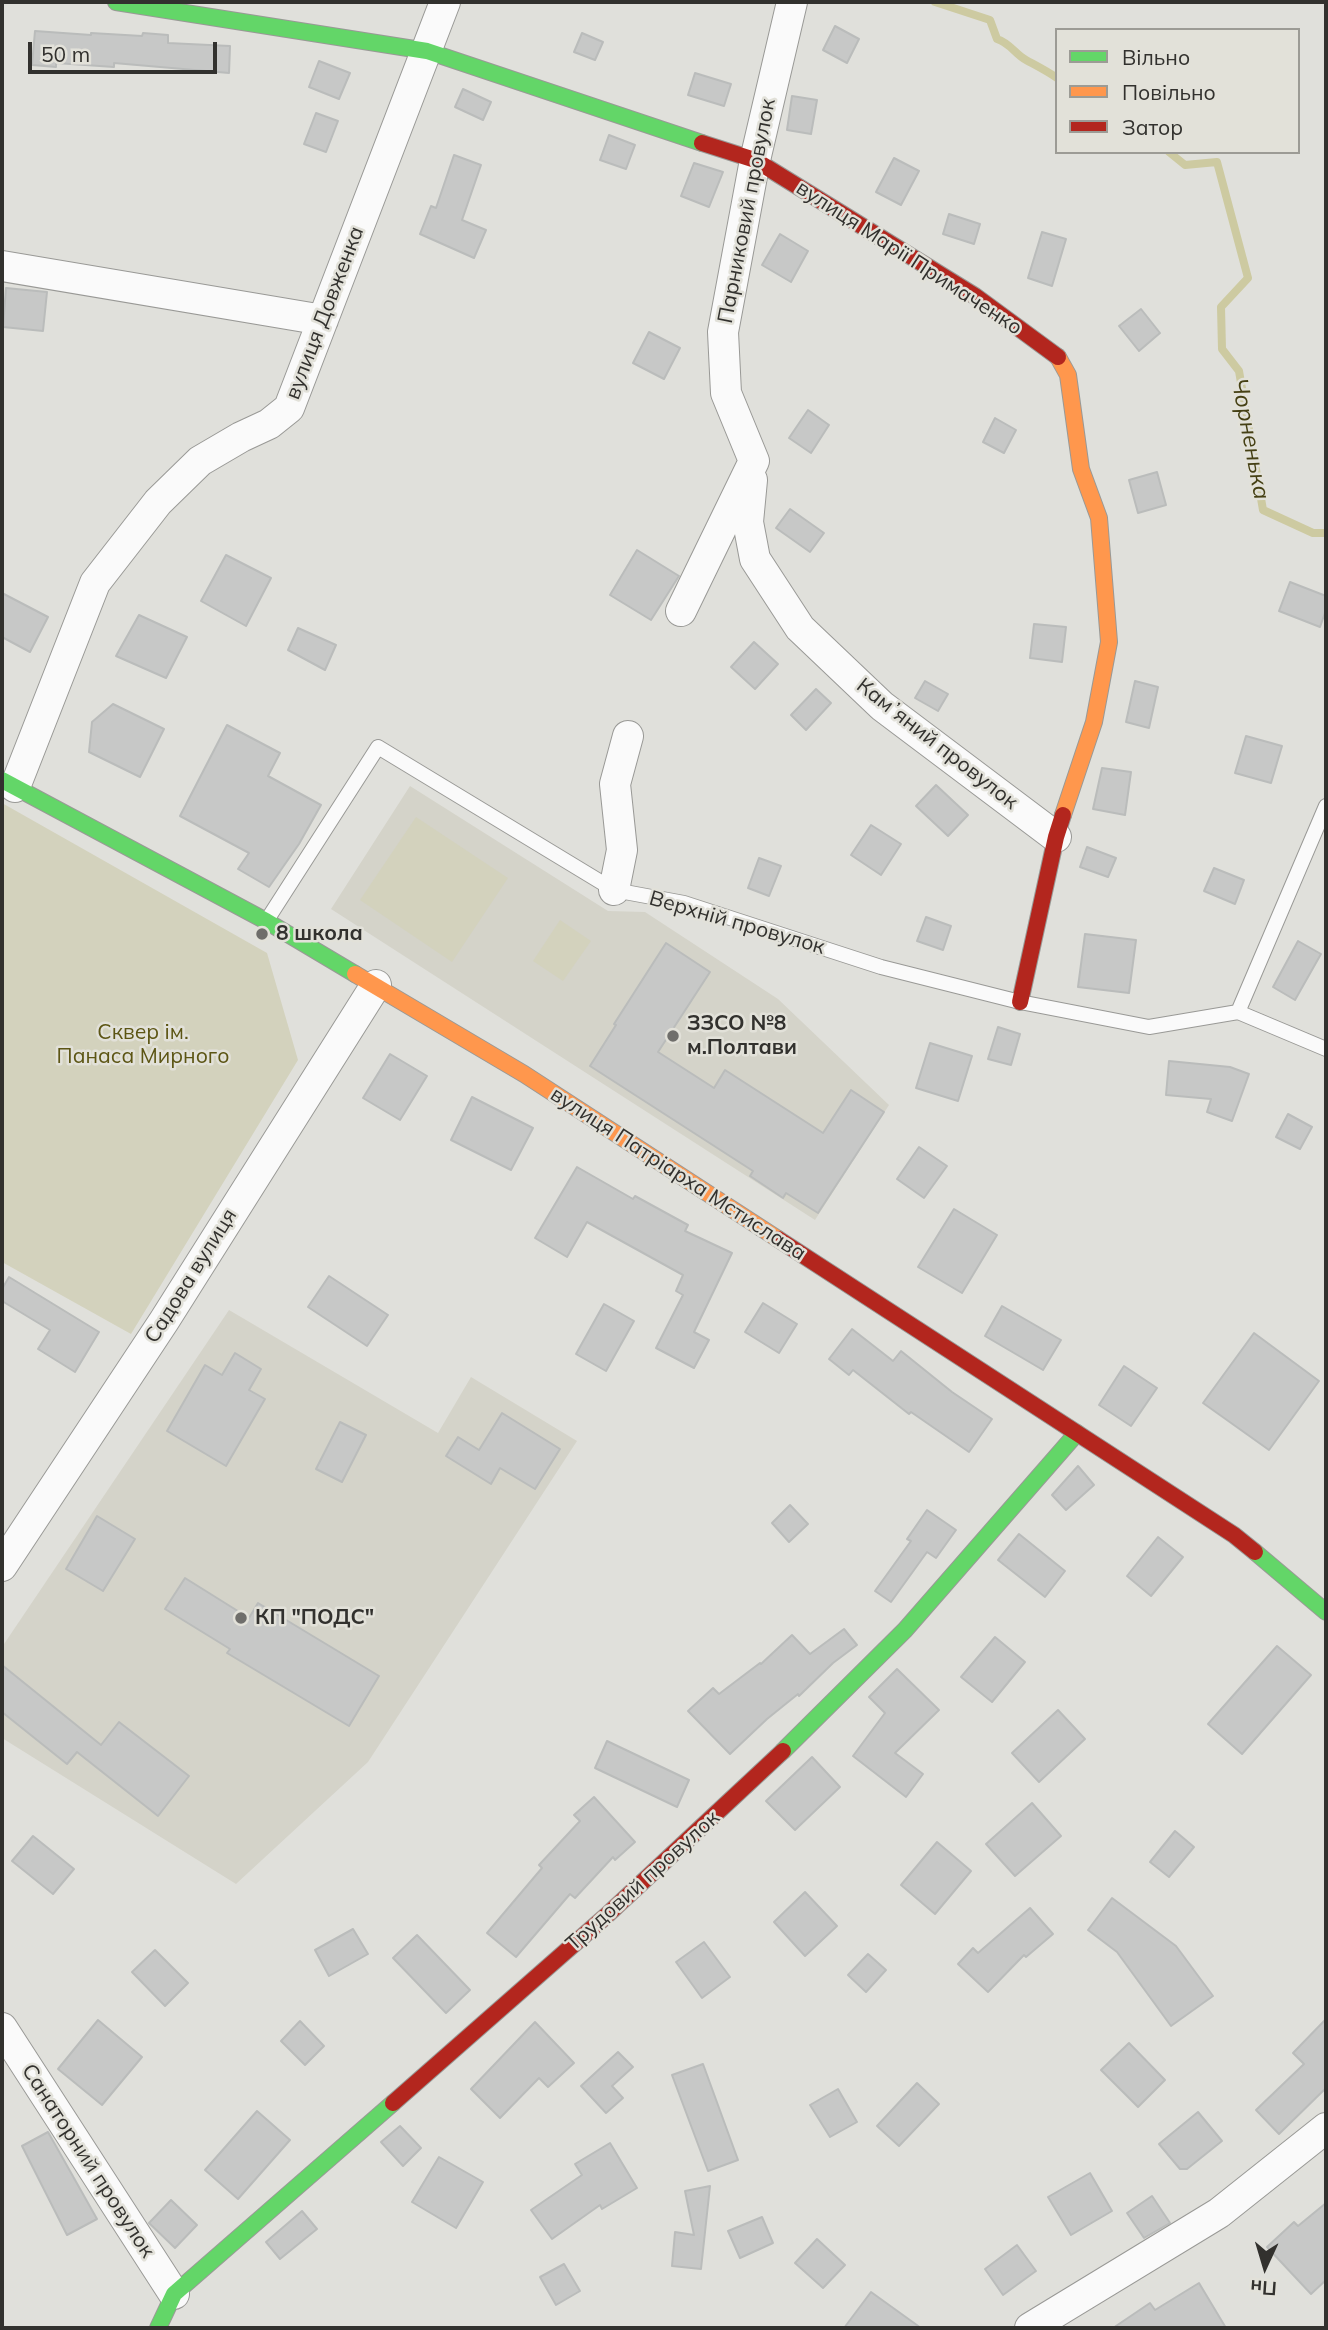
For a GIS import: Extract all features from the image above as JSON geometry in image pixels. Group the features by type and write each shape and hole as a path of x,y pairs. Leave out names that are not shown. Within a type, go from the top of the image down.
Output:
{"street":[{"name":"вулиця Марії Примаченко","path":"116,2 427,51 755,160 975,296 1057,356 1068,375 1081,469 1099,518 1109,642 1094,722 1056,837 1020,1002"},
{"name":"вулиця Довженка","path":"8,784 95,583 158,502 200,461 269,424 289,408 444,2"},
{"name":"Парниковий провулок","path":"754,461 726,393 723,332 755,160 792,2"},
{"path":"2,266 323,320"},
{"path":"681,611 754,461"},
{"name":"Камʼяний провулок","path":"754,461 748,522 755,559 800,628 882,706 1056,837"},
{"path":"614,890 622,850 615,784 628,736"},
{"name":"вулиця Патріарха Мстислава","path":"8,784 266,921 524,1074 1234,1535 1326,1612"},
{"name":"Садова вулиця","path":"2,1566 164,1321 376,985"},
{"name":"Трудовий провулок","path":"174,2294 606,1916 799,1737 905,1630 1077,1433"},
{"name":"Санаторний провулок","path":"2,2028 174,2294"},
{"path":"1030,2328 1219,2213 1326,2129"},
{"path":"165,2326 174,2294"}],"lane":[{"name":"Верхній провулок","path":"266,921 378,747 614,890 684,903 881,967 1020,1002 1149,1027 1238,1012"},
{"path":"1326,806 1238,1012 1326,1049"}],"shaded area":[{"name":"ЗЗСО №8 м.Полтави","path":"410,786 608,911 645,912 778,999 889,1105 815,1220 331,909"},
{"name":"КП \"ПОДС\"","path":"229,1310 438,1433 471,1377 577,1441 368,1762 236,1884 2,1738 2,1647"}],"green space":[{"name":"Сквер ім. Панаса Мирного","path":"2,803 267,953 298,1060 131,1334 2,1262"},
{"path":"416,817 508,878 452,962 360,900"},
{"path":"560,920 591,941 563,981 533,961"}],"building":[{"path":"835,26 859,39 847,63 823,50"},
{"path":"35,31 142,36 143,33 168,35 168,43 230,46 229,73 114,63 114,67 56,63 56,67 32,65"},
{"path":"582,33 603,42 595,60 574,52"},
{"path":"319,61 350,73 339,99 309,87"},
{"path":"695,73 731,84 724,106 688,95"},
{"path":"463,89 491,102 483,120 455,107"},
{"path":"792,96 817,100 811,134 787,130"},
{"path":"316,113 338,121 326,152 304,144"},
{"path":"609,135 635,145 626,169 600,160"},
{"path":"454,155 481,165 462,220 486,230 474,258 420,234 431,206 436,208"},
{"path":"894,158 919,171 901,205 876,192"},
{"path":"694,163 723,172 709,207 681,196"},
{"path":"949,214 980,224 974,244 943,234"},
{"path":"1042,232 1066,239 1052,286 1028,278"},
{"path":"780,234 808,251 791,282 762,265"},
{"path":"6,288 47,292 43,331 3,327"},
{"path":"1141,309 1160,333 1139,351 1119,326"},
{"path":"649,332 680,348 664,379 633,363"},
{"path":"808,410 829,425 811,453 789,438"},
{"path":"995,418 1016,430 1004,453 983,442"},
{"path":"1157,472 1166,505 1138,513 1129,480"},
{"path":"790,509 824,533 810,552 776,528"},
{"path":"637,550 679,576 651,620 610,595"},
{"path":"226,555 271,578 246,626 201,601"},
{"path":"1290,582 1326,596 1326,610 1320,627 1279,611"},
{"path":"2,593 48,617 30,652 2,637"},
{"path":"139,615 187,637 166,678 116,656"},
{"path":"1034,624 1066,627 1062,662 1030,658"},
{"path":"298,628 336,645 325,670 288,650"},
{"path":"754,642 778,664 755,689 731,667"},
{"path":"925,681 948,694 938,711 915,698"},
{"path":"1135,681 1158,687 1149,728 1126,722"},
{"path":"816,689 831,703 806,730 791,715"},
{"path":"113,704 164,729 140,777 89,752 92,722"},
{"path":"227,725 280,753 268,776 321,805 299,844 269,887 238,869 249,853 180,816"},
{"path":"1246,736 1282,746 1271,783 1235,773"},
{"path":"1102,768 1131,772 1125,815 1093,809"},
{"path":"936,785 968,815 948,836 916,806"},
{"path":"871,825 901,844 881,875 851,855"},
{"path":"1087,847 1116,858 1108,877 1080,867"},
{"path":"759,858 781,866 769,896 748,888"},
{"path":"1214,868 1244,880 1235,904 1204,891"},
{"path":"926,917 951,926 943,950 917,941"},
{"path":"1085,934 1136,940 1129,993 1078,987"},
{"path":"1298,941 1321,954 1295,1000 1273,987"},
{"path":"666,943 710,972 658,1052 714,1088 725,1070 823,1133 851,1090 884,1112 818,1213 786,1193 783,1198 750,1176 753,1171 590,1066"},
{"path":"998,1027 1020,1034 1011,1065 988,1059"},
{"path":"930,1043 972,1056 958,1101 916,1088"},
{"path":"390,1054 427,1076 400,1120 363,1098"},
{"path":"1169,1061 1230,1067 1249,1074 1232,1121 1207,1112 1211,1099 1166,1095"},
{"path":"472,1097 533,1128 511,1170 451,1140"},
{"path":"1288,1114 1312,1127 1300,1149 1276,1137"},
{"path":"919,1147 947,1166 924,1198 897,1179"},
{"path":"577,1167 633,1199 635,1196 688,1225 685,1231 732,1253 694,1332 709,1340 694,1368 656,1348 683,1295 676,1291 683,1275 587,1222 567,1257 535,1238"},
{"path":"954,1209 997,1235 962,1293 918,1267"},
{"path":"329,1276 388,1315 367,1346 308,1307"},
{"path":"9,1277 99,1332 75,1372 38,1349 50,1330 2,1301 2,1289"},
{"path":"763,1303 797,1324 779,1353 745,1332"},
{"path":"604,1304 634,1321 606,1371 576,1354"},
{"path":"1002,1306 1061,1340 1043,1370 985,1336"},
{"path":"852,1329 893,1361 901,1351 952,1392 992,1419 969,1452 911,1412 909,1414 853,1370 849,1375 829,1359"},
{"path":"1254,1333 1319,1381 1269,1450 1203,1403"},
{"path":"235,1353 261,1369 249,1390 265,1399 226,1466 167,1431 205,1365 222,1375"},
{"path":"1124,1366 1157,1388 1131,1426 1099,1405"},
{"path":"502,1413 560,1449 535,1489 500,1468 491,1484 446,1456 458,1437 479,1450"},
{"path":"340,1422 366,1435 342,1482 316,1469"},
{"path":"1078,1466 1094,1485 1066,1510 1052,1495"},
{"path":"790,1505 808,1524 789,1542 772,1523"},
{"path":"927,1510 956,1530 936,1558 927,1552 891,1602 875,1591 911,1541 907,1539"},
{"path":"97,1516 135,1539 103,1591 66,1569"},
{"path":"1019,1534 1065,1571 1045,1597 998,1560"},
{"path":"1158,1537 1183,1557 1151,1596 1127,1576"},
{"path":"185,1578 249,1618 258,1603 379,1676 349,1726 227,1653 230,1649 165,1609"},
{"path":"844,1629 857,1645 833,1663 799,1696 798,1694 767,1719 730,1754 688,1711 713,1688 719,1694 761,1664 792,1635 810,1654"},
{"path":"995,1637 1025,1662 992,1702 961,1677"},
{"path":"1277,1646 1311,1675 1242,1754 1208,1724"},
{"path":"2,1665 101,1745 119,1722 189,1776 158,1816 77,1752 67,1764 2,1712"},
{"path":"897,1669 939,1710 895,1753 923,1774 906,1797 853,1756 885,1713 869,1697"},
{"path":"1058,1710 1085,1739 1039,1782 1012,1753"},
{"path":"607,1741 689,1780 677,1807 595,1768"},
{"path":"812,1757 840,1787 795,1830 766,1801"},
{"path":"594,1797 635,1842 615,1860 613,1857 575,1898 570,1894 516,1957 487,1933 542,1868 539,1865 580,1821 574,1815"},
{"path":"1032,1803 1061,1836 1015,1876 986,1844"},
{"path":"1175,1831 1194,1847 1169,1877 1150,1862"},
{"path":"33,1836 74,1869 53,1894 12,1861"},
{"path":"937,1842 971,1871 935,1914 901,1885"},
{"path":"805,1892 837,1926 805,1956 774,1922"},
{"path":"1112,1898 1176,1946 1213,1996 1171,2026 1117,1952 1088,1930"},
{"path":"1030,1908 1053,1934 1026,1957 1024,1955 988,1992 958,1964 973,1948 978,1953"},
{"path":"353,1929 368,1954 329,1976 315,1950"},
{"path":"417,1935 470,1990 446,2013 393,1958"},
{"path":"704,1942 730,1977 702,1998 676,1962"},
{"path":"155,1950 188,1983 165,2006 132,1972"},
{"path":"868,1954 886,1970 866,1992 848,1975"},
{"path":"1326,2019 1326,2088 1279,2134 1256,2110 1304,2064 1293,2053"},
{"path":"98,2020 142,2057 102,2105 58,2069"},
{"path":"300,2021 324,2046 305,2065 281,2041"},
{"path":"535,2022 574,2063 548,2087 539,2078 500,2118 471,2089"},
{"path":"1129,2043 1165,2080 1138,2107 1101,2070"},
{"path":"618,2052 633,2067 612,2086 623,2098 606,2113 581,2086"},
{"path":"703,2064 738,2160 708,2171 672,2075"},
{"path":"917,2083 939,2104 899,2146 877,2126"},
{"path":"838,2089 857,2122 830,2137 810,2105"},
{"path":"257,2111 290,2140 238,2199 205,2170"},
{"path":"1198,2112 1222,2141 1187,2169 1180,2169 1159,2144"},
{"path":"400,2126 421,2148 403,2166 381,2142"},
{"path":"48,2132 97,2219 67,2235 22,2146"},
{"path":"610,2143 637,2188 602,2209 600,2205 552,2239 531,2210 582,2175 575,2164"},
{"path":"439,2157 483,2182 456,2228 412,2202"},
{"path":"1090,2173 1112,2211 1071,2235 1048,2197"},
{"path":"710,2186 701,2269 672,2266 675,2232 694,2235 685,2191"},
{"path":"1152,2196 1170,2223 1144,2238 1127,2213"},
{"path":"171,2200 197,2225 175,2248 149,2223"},
{"path":"1326,2203 1326,2280 1311,2294 1267,2247 1294,2222 1298,2226"},
{"path":"302,2211 317,2229 280,2259 266,2242"},
{"path":"762,2217 773,2243 740,2258 728,2231"},
{"path":"817,2239 845,2265 823,2288 795,2263"},
{"path":"1017,2245 1036,2271 1003,2295 985,2269"},
{"path":"564,2264 580,2291 556,2305 540,2277"},
{"path":"1199,2283 1226,2328 1113,2328 1150,2303 1155,2310"},
{"path":"871,2292 921,2328 844,2328"}],"waterway":[{"name":"Чорненька","path":"935,2 990,20 997,39 1022,58 1055,77"},
{"name":"Чорненька","path":"1171,154 1185,165 1217,162 1248,278 1221,307 1222,349 1239,371 1263,510 1313,533 1326,533"}],"traffic: fast":[{"path":"116,2 427,51 702,143"},
{"path":"2,780 266,921 355,974"},
{"path":"783,1751 905,1630 1077,1433"},
{"path":"1255,1552 1326,1612"},
{"path":"158,2328 174,2294 393,2103"}],"traffic: slow":[{"path":"1058,357 1068,375 1081,469 1099,518 1109,642 1094,722 1063,815"},
{"path":"355,974 524,1074 778,1239"}],"traffic: jam":[{"path":"702,143 755,160 975,296 1058,357"},
{"path":"1020,1002 1063,815"},
{"path":"778,1239 1234,1535 1255,1552"},
{"path":"393,2103 606,1916 783,1751"}],"place":[{"name":"8 школа","path":"262,934"},
{"name":"ЗЗСО №8 м.Полтави","path":"673,1036"},
{"name":"КП \"ПОДС\"","path":"241,1618"}]}
